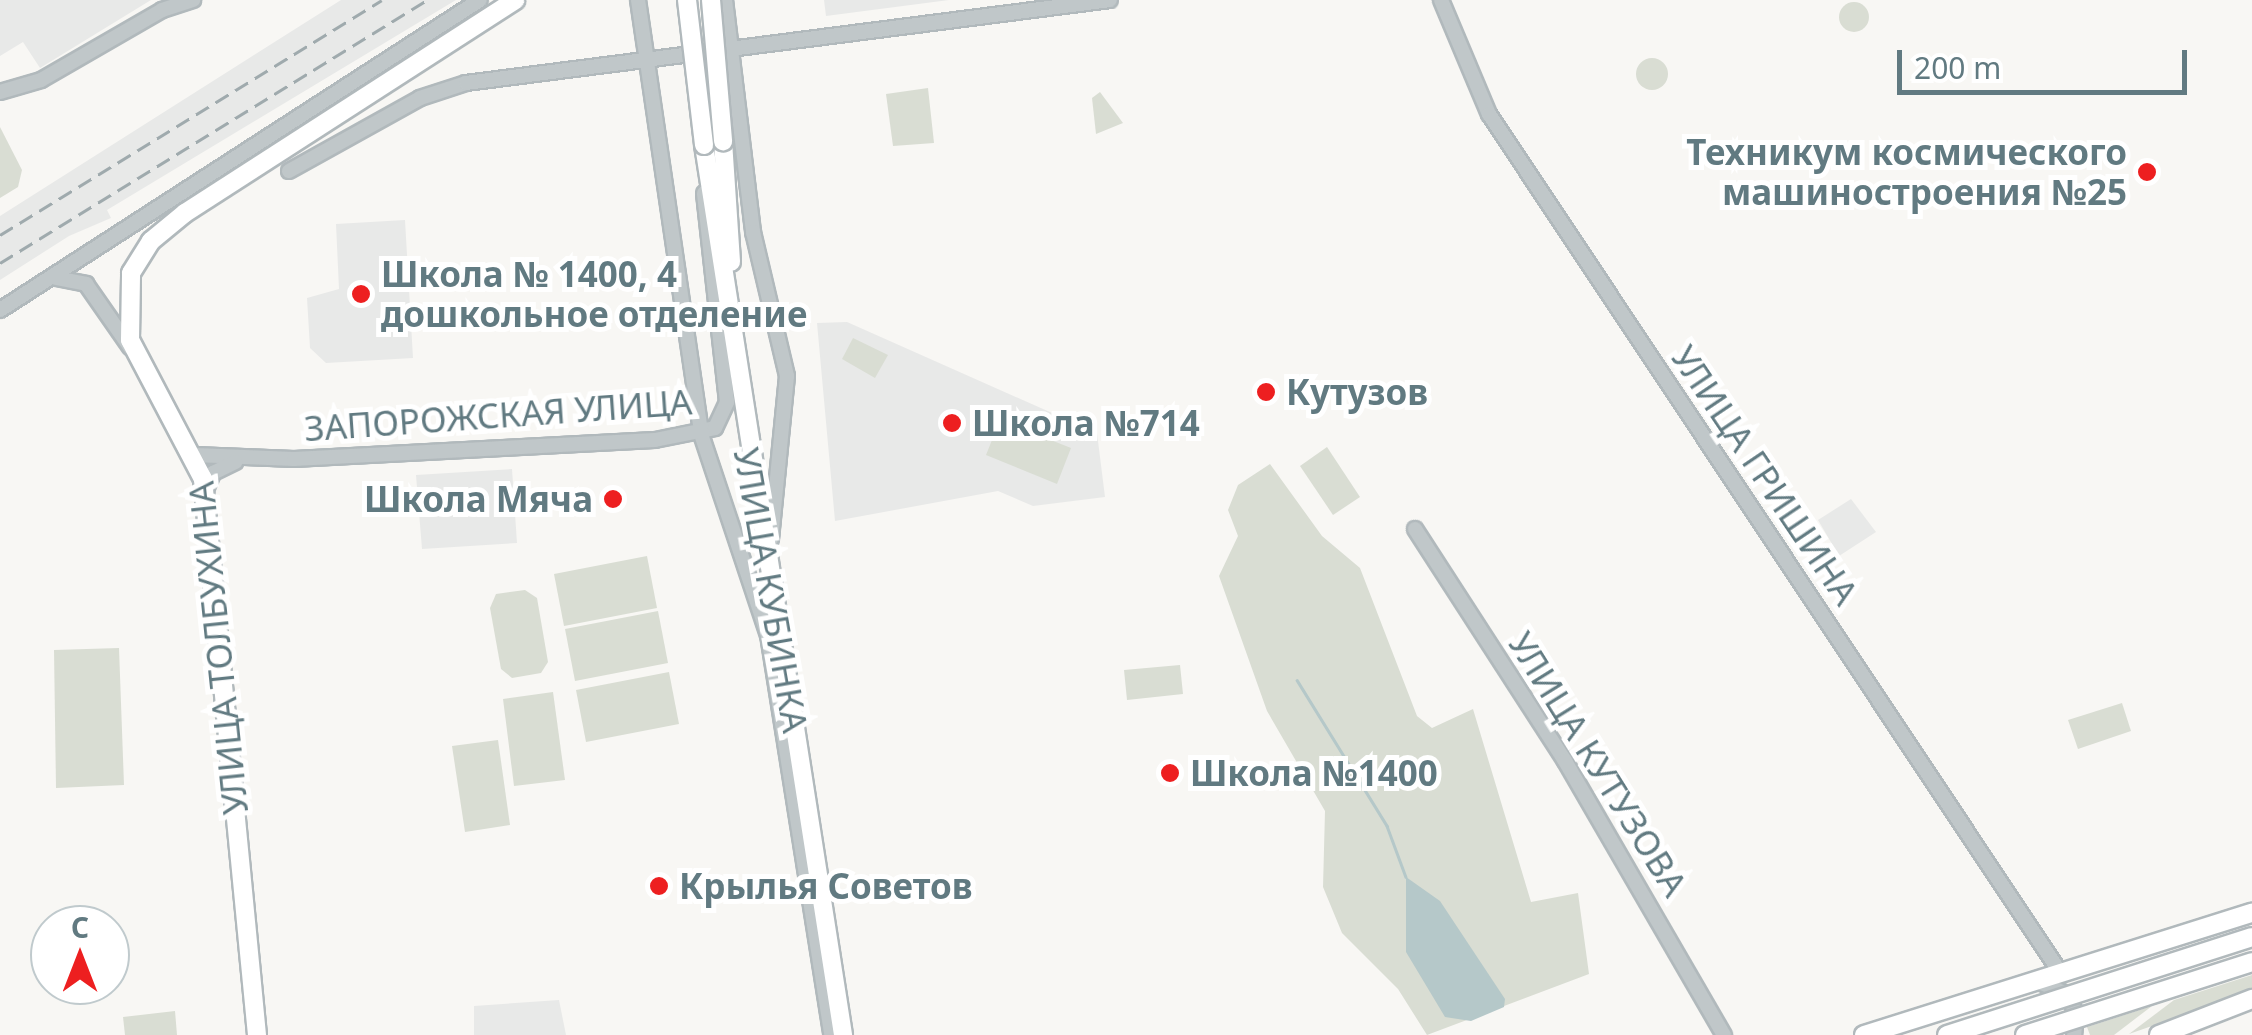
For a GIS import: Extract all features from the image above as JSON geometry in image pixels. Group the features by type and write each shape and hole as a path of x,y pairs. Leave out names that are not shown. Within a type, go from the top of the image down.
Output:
{"main road":[{"path":"137,358 126,294 151,241 516,0"},
{"path":"687,0 711,150 734,352"},
{"path":"711,0 711,150"},
{"name":"УЛИЦА КУБИНКА","path":"711,150 734,352 843,1035"},
{"name":"УЛИЦА ТОЛБУХИНА","path":"137,358 195,455 206,492 257,1035"},
{"path":"1864,1035 2252,913"},
{"path":"1947,1035 2252,937"},
{"path":"2025,1035 2252,962"},
{"path":"2159,1035 2252,999"}],"street":[{"path":"0,92 41,80 162,10 193,0"},
{"path":"0,310 480,0"},
{"path":"638,0 700,434 765,620 831,1035"},
{"path":"724,0 753,232 787,394 771,525 774,605"},
{"path":"289,171 442,88 646,62 730,47 1110,0"},
{"name":"УЛИЦА ГРИШИНА","path":"1441,0 1489,114 2060,972"},
{"name":"ЗАПОРОЖСКАЯ УЛИЦА","path":"195,455 241,461 700,434 721,423 727,402 706,231 711,150"},
{"path":"92,291 88,266 100,248"},
{"path":"50,279 77,278 92,291"},
{"name":"УЛИЦА ТОЛБУХИНА","path":"92,291 137,358"},
{"path":"206,492 213,474 241,461"},
{"name":"УЛИЦА КУТУЗОВА","path":"1415,530 1565,761 1724,1035"},
{"path":"2035,980 2068,995 2076,1014 2074,1035"}],"shaded area":[{"path":"0,0 151,0 40,68 23,42 0,56"},
{"path":"341,0 456,0 107,210 111,218 69,236 0,280 0,216"},
{"path":"824,0 949,0 826,16"},
{"path":"1854,2 1868,11 1869,17 1860,31 1854,32 1840,23 1839,17 1848,3"},
{"path":"1652,58 1663,63 1668,74 1663,85 1652,90 1641,85 1636,74 1641,63"},
{"path":"928,88 934,143 893,146 886,94"},
{"path":"1100,92 1123,123 1096,134 1092,98"},
{"path":"0,127 22,170 18,187 0,198"},
{"name":"Школа № 1400, 4 дошкольное отделение","path":"405,220 413,358 326,363 310,348 307,298 339,289 336,224"},
{"name":"Школа №714","path":"847,322 1097,433 1105,497 1033,506 998,491 835,521 817,323"},
{"path":"853,338 888,355 875,378 842,359"},
{"path":"1000,420 1071,448 1057,484 986,455"},
{"path":"1327,447 1360,497 1333,515 1300,466"},
{"path":"1270,464 1322,536 1360,568 1417,716 1432,728 1473,709 1531,902 1578,893 1589,974 1427,1035 1398,989 1342,933 1323,887 1325,811 1267,711 1219,576 1238,536 1228,510 1238,485"},
{"path":"512,469 517,543 422,549 416,475"},
{"path":"1851,499 1876,532 1839,556 1818,520"},
{"path":"647,556 657,608 564,626 554,574"},
{"path":"525,590 537,598 548,662 541,673 512,678 501,669 490,608 496,594"},
{"path":"658,611 668,663 575,681 565,629"},
{"path":"119,648 124,785 56,788 54,650"},
{"path":"1180,665 1183,694 1127,700 1124,670"},
{"path":"669,672 679,724 586,742 576,690"},
{"path":"553,692 565,780 514,786 503,699"},
{"path":"2122,703 2131,731 2078,749 2068,720"},
{"path":"498,740 510,825 465,832 452,746"},
{"path":"1406,877 1440,901 1505,999 1504,1007 1471,1021 1445,1017 1406,952"},
{"path":"2252,975 2252,991 2129,1034 2174,1000"},
{"path":"559,1000 566,1035 474,1035 474,1006"},
{"path":"2152,1006 2114,1035 2090,1035 2087,1027"},
{"path":"175,1011 177,1035 125,1035 123,1017"}],"waterway":[{"path":"1297,680 1387,826 1406,877"}],"railway":[{"path":"0,235 382,0"},
{"path":"0,263 427,0"}],"place":[{"name":"Техникум космического машиностроения №25","path":"2147,172"},
{"name":"Школа № 1400, 4 дошкольное отделение","path":"361,294"},
{"name":"Кутузов","path":"1266,392"},
{"name":"Школа №714","path":"952,423"},
{"name":"Школа Мяча","path":"613,499"},
{"name":"Школа №1400","path":"1170,773"},
{"name":"Крылья Советов","path":"659,886"}]}
